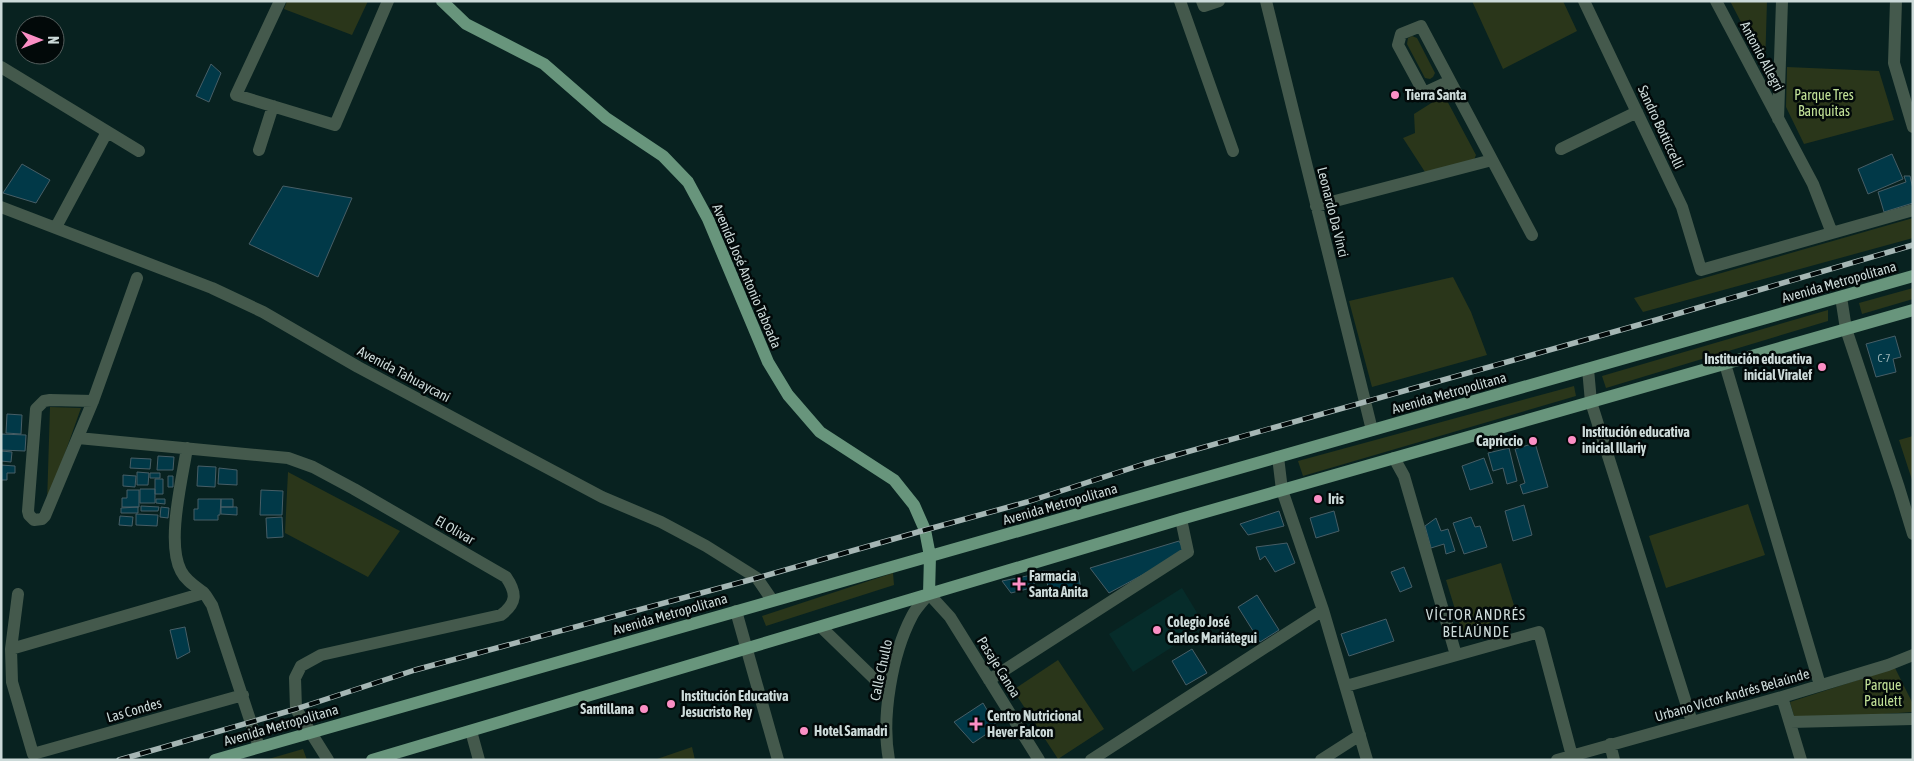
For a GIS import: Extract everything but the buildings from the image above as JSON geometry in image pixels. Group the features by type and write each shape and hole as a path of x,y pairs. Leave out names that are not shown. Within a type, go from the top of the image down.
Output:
{"main road":[{"name":"Avenida José Antonio Taboada","path":"442,1 466,24 544,64 606,118 663,156 688,182 708,219 768,362 788,395 820,432 894,480 914,505 924,530 930,556 929,594"},
{"name":"Avenida Metropolitana","path":"215,760 1913,276"},
{"path":"372,760 1181,519 1913,310"}],"street":[{"path":"280,1 236,95 335,125 388,1"},
{"path":"1180,1 1233,151"},
{"path":"1202,1 1204,6 1218,1"},
{"name":"Leonardo Da Vinci","path":"1266,1 1372,430"},
{"name":"Sandro Botticcelli","path":"1584,1 1682,207 1700,270 1832,233"},
{"name":"Antonio Allegri","path":"1716,1 1813,184 1832,233"},
{"path":"1778,119 1782,1"},
{"path":"1896,1 1894,63 1909,102 1913,127"},
{"path":"1450,80 1424,93 1398,45 1401,34 1421,26 1450,80 1532,235"},
{"path":"1,67 140,151"},
{"path":"258,150 273,106"},
{"path":"1561,149 1637,112"},
{"path":"56,227 107,132"},
{"path":"1316,206 1492,160"},
{"name":"Avenida Tahuaycani","path":"1,207 212,288 264,312 358,366 515,451 602,497 661,522 706,546 758,578 772,600"},
{"path":"1832,233 1913,210"},
{"path":"93,401 50,400 44,401 36,409 28,510 29,515 34,520 42,519 45,516 93,401 137,278"},
{"path":"1841,297 1846,329 1913,534"},
{"path":"1725,364 1820,685"},
{"path":"1588,369 1591,402 1692,722"},
{"name":"El Olivar","path":"78,438 288,458 312,467 354,489 506,577 512,587 514,598 510,608 501,615 321,655 301,666 295,678 296,709 328,760"},
{"path":"187,448 174,534 180,571 189,582 204,593 212,605 259,747"},
{"path":"1278,457 1282,490 1323,610 1367,760"},
{"path":"1394,458 1404,476 1456,655"},
{"path":"989,680 1188,552 1181,519"},
{"path":"18,594 11,649 204,593"},
{"name":"Pasaje Canoa","path":"929,594 950,617 1039,760"},
{"name":"Calle Chullo","path":"889,760 886,745 889,693 898,651 912,614 929,594"},
{"path":"1090,760 1323,610"},
{"path":"736,611 778,760"},
{"path":"821,627 889,693"},
{"path":"1346,686 1539,632 1572,756"},
{"name":"Las Condes","path":"11,649 12,682 33,754 243,695"},
{"name":"Urbano Víctor Andrés Belaúnde","path":"1558,760 1610,744 1782,698 1888,665 1913,654"},
{"path":"1782,698 1799,759"},
{"path":"1790,722 1913,719"},
{"path":"471,731 479,760"},
{"path":"1321,760 1360,734"},
{"path":"1610,744 1614,760"}],"shaded area":[{"name":"Colegio José Carlos Mariátegui","path":"1182,588 1205,626 1133,672 1109,634"}],"green space":[{"path":"287,1 368,1 352,35 284,9"},
{"path":"1472,1 1563,1 1577,31 1503,69"},
{"path":"1730,1 1767,1 1765,68"},
{"path":"1412,36 1417,38 1435,73 1430,79 1425,78 1407,44 1408,38"},
{"name":"Parque Tres Banquitas","path":"1787,67 1879,71 1894,120 1804,144 1786,107"},
{"path":"1444,95 1476,155 1474,160 1425,172 1403,138 1415,133 1414,114"},
{"path":"1913,218 1913,238 1643,312 1634,298"},
{"path":"1453,277 1471,312 1487,355 1372,387 1349,301"},
{"path":"1913,288 1913,299 1862,314 1859,303"},
{"path":"1828,310 1828,321 1606,388 1602,376"},
{"path":"1574,386 1576,396 1303,476 1298,461"},
{"path":"50,407 81,408 47,504"},
{"path":"1913,436 1913,483 1899,440"},
{"path":"288,472 400,531 368,577 285,533"},
{"path":"1748,504 1765,555 1666,588 1649,536"},
{"path":"1501,563 1517,615 1462,632 1446,580"},
{"path":"893,573 894,585 766,626 762,616"},
{"path":"1058,660 1104,729 1058,759 1013,690"},
{"name":"Parque Paulett","path":"1895,668 1913,704 1913,712 1795,720 1790,702"},
{"path":"692,747 695,760 654,760"},
{"path":"303,749 307,760 265,760"}],"railway":[{"path":"119,760 296,709 415,670 757,578 1027,502 1144,464 1656,320 1913,245"}],"place":[{"name":"Tierra Santa","path":"1395,95"},
{"name":"Institución educativa inicial Viralef","path":"1822,367"},
{"name":"Institución educativa inicial Illariy","path":"1572,440"},
{"name":"Capriccio","path":"1533,441"},
{"name":"Iris","path":"1318,499"},
{"name":"Farmacia Santa Anita","path":"1019,584"},
{"name":"Colegio José Carlos Mariátegui","path":"1157,630"},
{"name":"Institución Educativa Jesucristo Rey","path":"671,704"},
{"name":"Santillana","path":"644,709"},
{"name":"Centro Nutricional Hever Falcon","path":"976,724"},
{"name":"Hotel Samadri","path":"804,731"}],"district":[{"name":"VÍCTOR ANDRÉS BELAÚNDE","path":"1476,624"}]}
